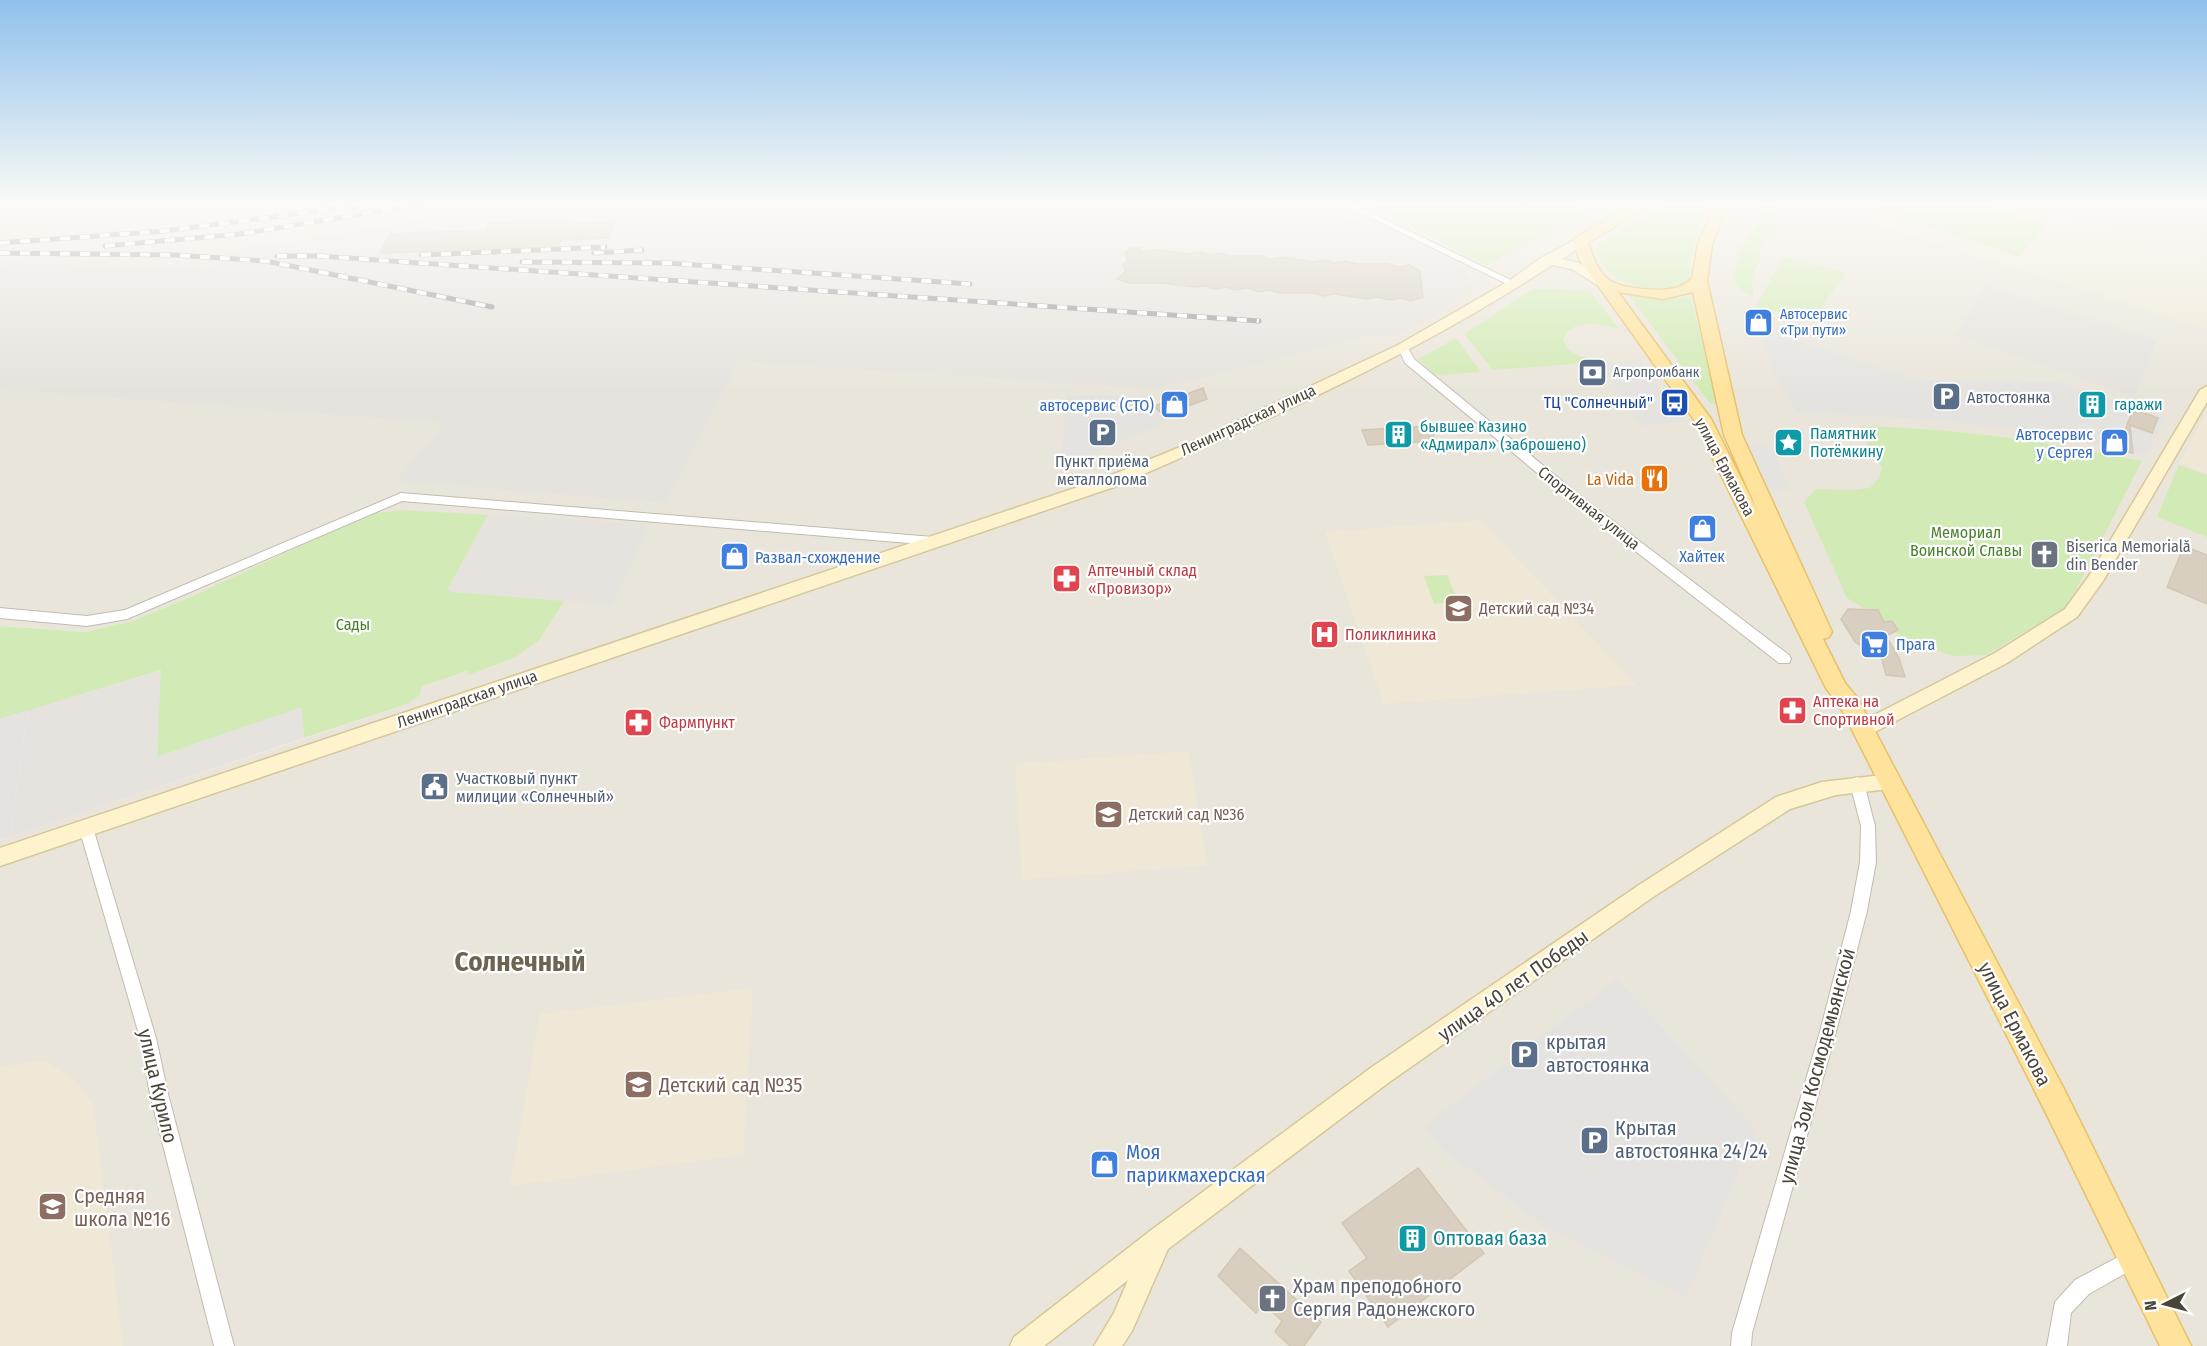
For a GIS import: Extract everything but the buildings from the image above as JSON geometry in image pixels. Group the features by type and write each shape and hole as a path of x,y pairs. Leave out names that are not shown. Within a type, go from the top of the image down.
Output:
{"main road":[{"name":"улица Ермакова","path":"1592,268 1702,419 1837,688 1850,705 1891,782 2176,1346"},
{"name":"улица Ермакова","path":"1701,268 1699,281 1707,324 1733,435 1795,568 1847,689 1850,705"},
{"path":"1604,284 1642,292 1662,293 1684,291 1699,281"}],"street":[{"path":"1480,268 1514,284"},
{"name":"Ленинградская улица","path":"0,857 1108,483 1195,446 1403,348 1514,284 1537,268"},
{"path":"1581,268 1604,284"},
{"name":"Спортивная улица","path":"1403,348 1409,361 1484,425 1784,659"},
{"path":"1863,730 2001,658 2071,613 2097,578 2207,390"},
{"name":"Ленинградская улица","path":"0,612 87,621 127,614 401,498 933,541"},
{"name":"улица 40 лет Победы","path":"1023,1346 1159,1240 1346,1100 1700,855 1783,803 1806,792 1857,783 1891,782"},
{"name":"улица Зои Космодемьянской","path":"1741,1346 1742,1333 1829,1028 1859,911 1868,862 1868,826 1857,783"},
{"name":"улица Курило","path":"86,828 148,1038 159,1094 224,1346"},
{"name":"улица 40 лет Победы","path":"1107,1346 1123,1322 1159,1240"},
{"path":"2057,1346 2062,1309 2082,1287 2133,1258"}],"shaded area":[{"path":"0,268 2207,268 2207,1346 0,1346 0,840 407,704 421,687 468,671 469,675 516,657 195,595 135,620 86,632 0,626"},
{"path":"0,268 193,268 209,270 212,268 1461,268 1475,289 1436,315 1396,335 1368,335 1153,389 739,361 665,503 396,481 445,423 0,389"},
{"path":"2014,268 2207,268 2207,329"},
{"path":"1986,285 2157,341 2134,397 1956,335"},
{"name":"Автостоянка","path":"1763,330 1919,380 2058,382 2166,417 2145,456 2065,436 1938,420 1797,412 1774,374 1764,348"},
{"path":"1639,360 1683,422 1641,426 1599,364"},
{"name":"Пункт приёма металлолома","path":"1147,395 1166,423 1061,467 1066,396"},
{"path":"2207,412 2207,473 2179,463"},
{"path":"1747,445 1772,446 1790,490 1765,489"},
{"path":"488,515 650,524 612,604 447,590"},
{"name":"Детский сад №34","path":"1481,520 1636,685 1384,704 1325,532"},
{"path":"162,670 157,757 303,706 304,738 10,837 28,710"},
{"path":"28,710 10,837 0,840 0,719"},
{"name":"Детский сад №36","path":"1188,751 1207,865 1022,880 1015,764"},
{"name":"Крытая автостоянка 24/24","path":"1617,979 1759,1132 1744,1158 1686,1298 1546,1227 1441,1148 1424,1126"},
{"name":"Детский сад №35","path":"753,988 743,1155 510,1186 540,1014"},
{"name":"Средняя школа №16","path":"47,1061 77,1081 93,1103 123,1346 0,1346 0,1066"}],"green space":[{"path":"1690,268 1689,282 1662,288 1642,287 1623,282 1606,269"},
{"path":"1736,268 1756,268 1752,277 1753,296 1737,286"},
{"path":"1777,268 1826,268 1846,273 1813,318 1756,307"},
{"path":"1533,289 1590,291 1619,329 1596,324 1579,325 1572,328 1563,340 1572,352 1596,359 1598,362 1493,370 1464,334"},
{"path":"1628,294 1655,298 1691,297 1717,404 1710,403 1706,398"},
{"path":"1456,338 1481,372 1435,375 1418,359"},
{"name":"Мемориал Воинской Славы","path":"1860,426 1896,427 2001,437 2142,461 2067,607 1986,655 1953,656 1904,639 1875,615 1847,598 1804,502 1816,489 1870,488 1879,478 1882,468 1865,440 1857,436"},
{"path":"2179,465 2207,475 2207,537 2157,517"},
{"name":"Сады","path":"402,510 488,515 447,590 564,601 539,640 516,657 469,675 467,671 421,687 420,695 407,704 304,738 302,707 157,757 161,670 0,719 0,626 86,632 135,620 195,595 369,514"},
{"path":"1447,575 1458,602 1434,604 1424,576"}],"railway":[{"path":"299,268 492,307"},
{"path":"490,268 1259,321"},
{"path":"736,268 970,284"}],"place":[{"name":"Автосервис «Три пути»","path":"1759,322"},
{"name":"Агропромбанк","path":"1592,372"},
{"name":"Автостоянка","path":"1946,397"},
{"name":"ТЦ \"Солнечный\"","path":"1674,402"},
{"name":"гаражи","path":"2093,404"},
{"name":"автосервис (СТО)","path":"1175,405"},
{"name":"Пункт приёма металлолома","path":"1102,433"},
{"name":"бывшее Казино «Адмирал» (заброшено)","path":"1399,435"},
{"name":"Памятник Потёмкину","path":"1789,442"},
{"name":"Автосервис у Сергея","path":"2114,443"},
{"name":"La Vida","path":"1655,479"},
{"name":"Хайтек","path":"1702,528"},
{"name":"Biserica Memorială din Bender","path":"2045,555"},
{"name":"Развал-схождение","path":"734,557"},
{"name":"Аптечный склад «Провизор»","path":"1067,579"},
{"name":"Детский сад №34","path":"1458,608"},
{"name":"Поликлиника","path":"1324,634"},
{"name":"Прага","path":"1875,644"},
{"name":"Аптека на Спортивной","path":"1792,710"},
{"name":"Фармпункт","path":"638,722"},
{"name":"Участковый пункт милиции «Солнечный»","path":"435,787"},
{"name":"Детский сад №36","path":"1108,814"},
{"name":"крытая автостоянка","path":"1525,1054"},
{"name":"Детский сад №35","path":"638,1085"},
{"name":"Крытая автостоянка 24/24","path":"1594,1140"},
{"name":"Моя парикмахерская","path":"1105,1164"},
{"name":"Средняя школа №16","path":"53,1207"},
{"name":"Оптовая база","path":"1412,1238"},
{"name":"Храм преподобного Сергия Радонежского","path":"1272,1298"}],"district":[{"name":"Солнечный","path":"520,962"}]}
